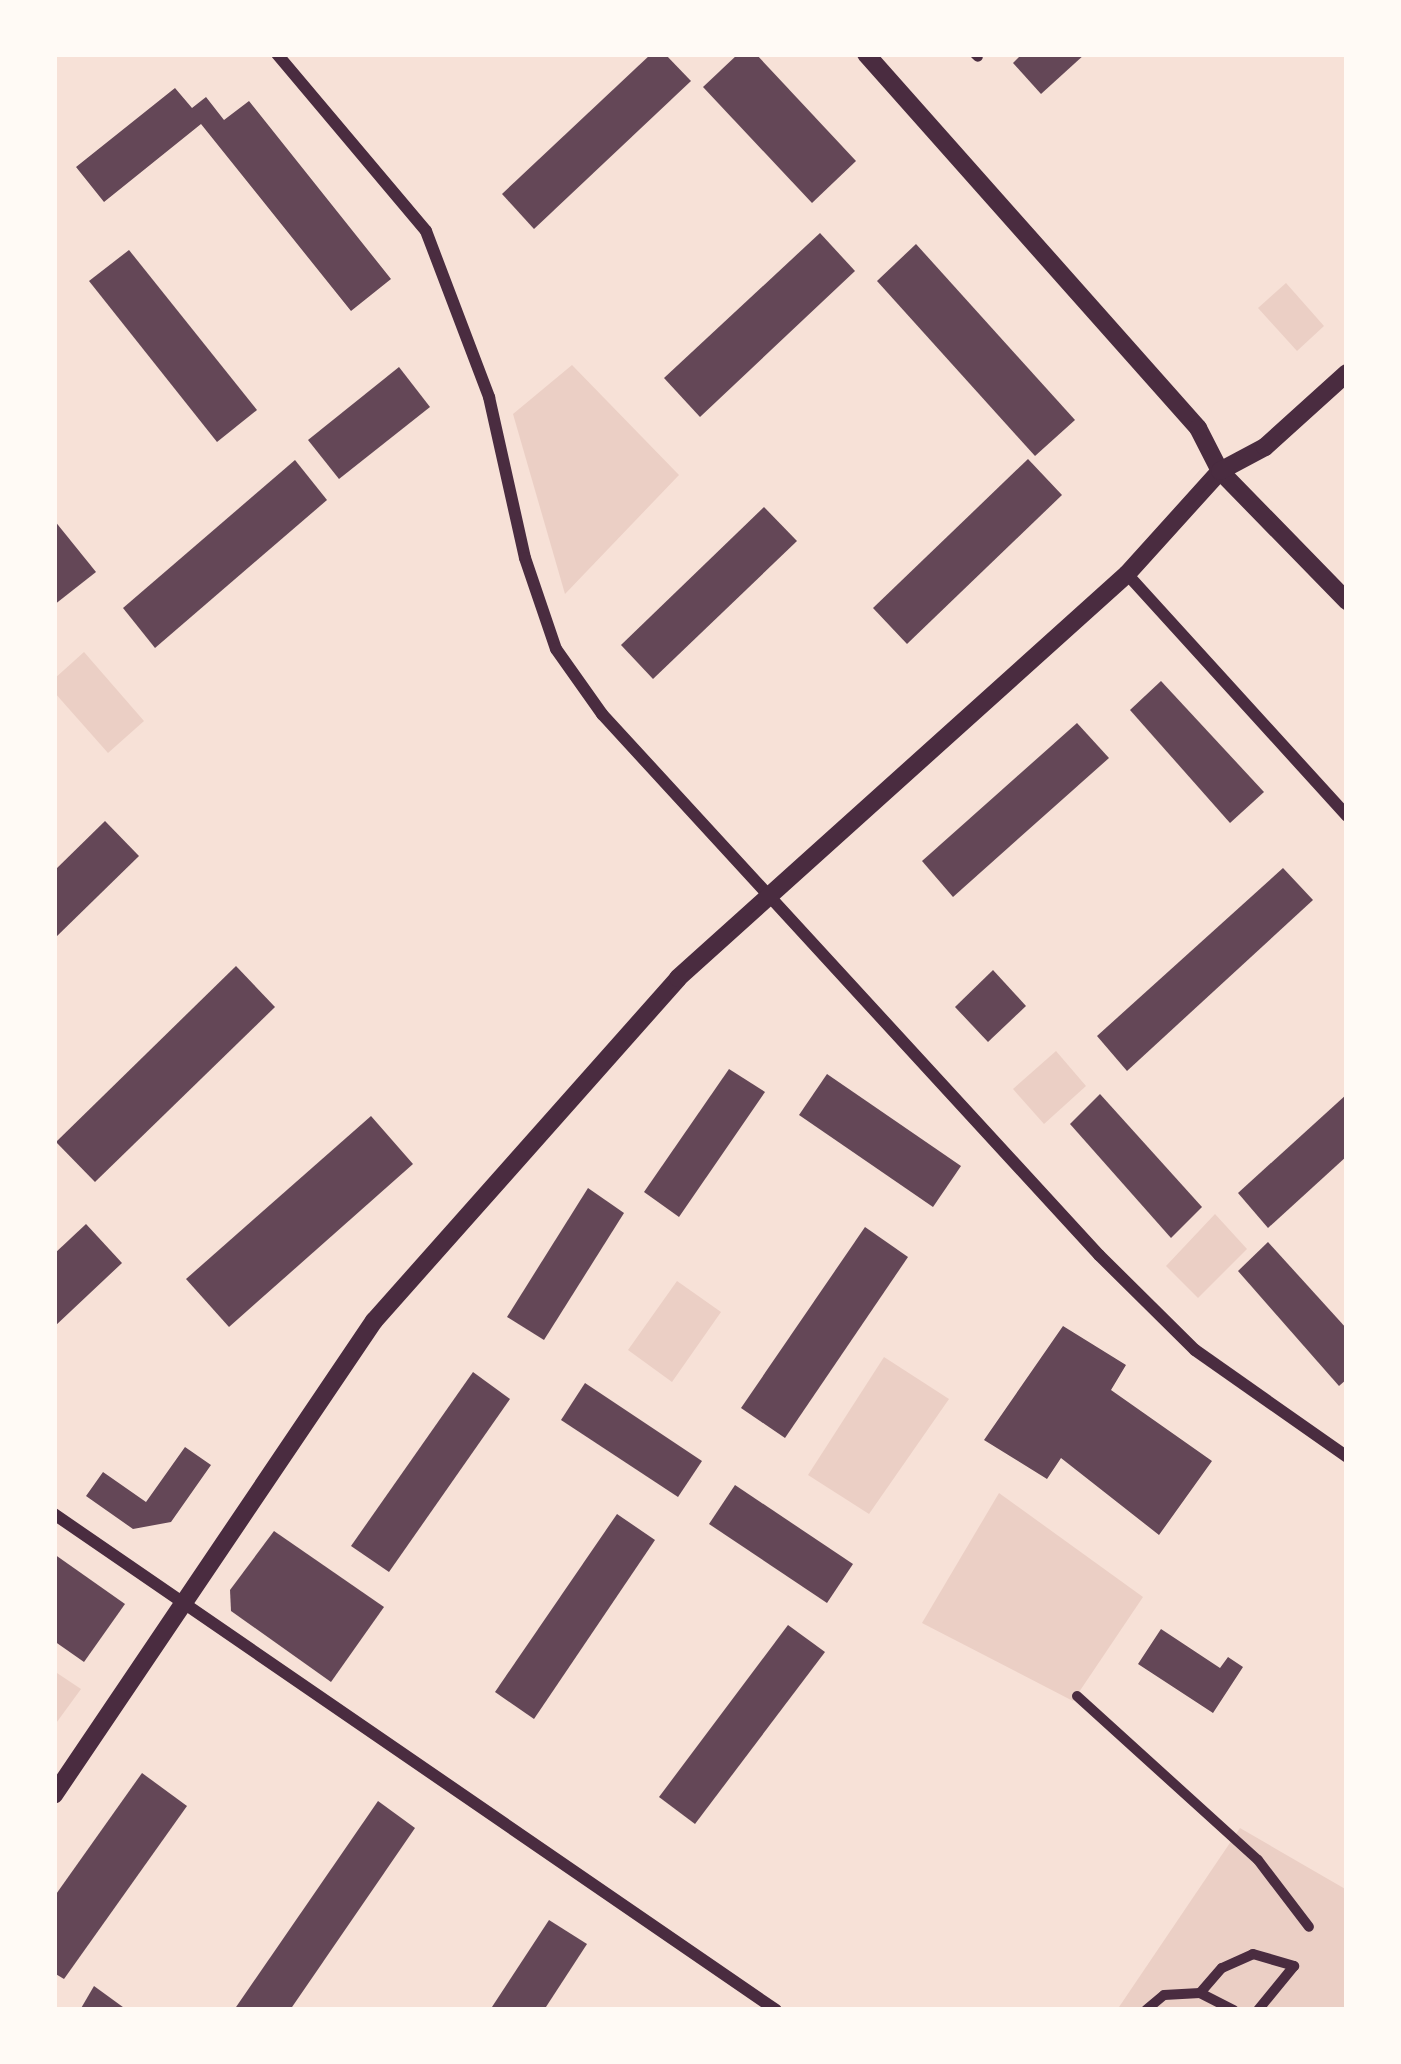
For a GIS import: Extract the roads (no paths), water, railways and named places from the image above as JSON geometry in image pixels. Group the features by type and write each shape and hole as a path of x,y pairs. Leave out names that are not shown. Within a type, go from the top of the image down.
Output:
{"street":[{"path":"277,54 426,231 489,397 525,558 556,650 602,714 1195,1350 1347,1457"},
{"path":"866,54 1198,428 1220,471 1347,601"},
{"path":"54,1795 374,1321 679,978 1127,574 1220,471 1265,447 1347,373"},
{"path":"1127,574 1347,816"},
{"path":"54,1514 181,1606 776,2010"},
{"path":"1077,1696 1258,1860 1309,1927"},
{"path":"1200,1994 1222,1968 1253,1954 1294,1966 1258,2010"},
{"path":"1146,2010 1164,1995 1200,1994 1234,2010"}]}
